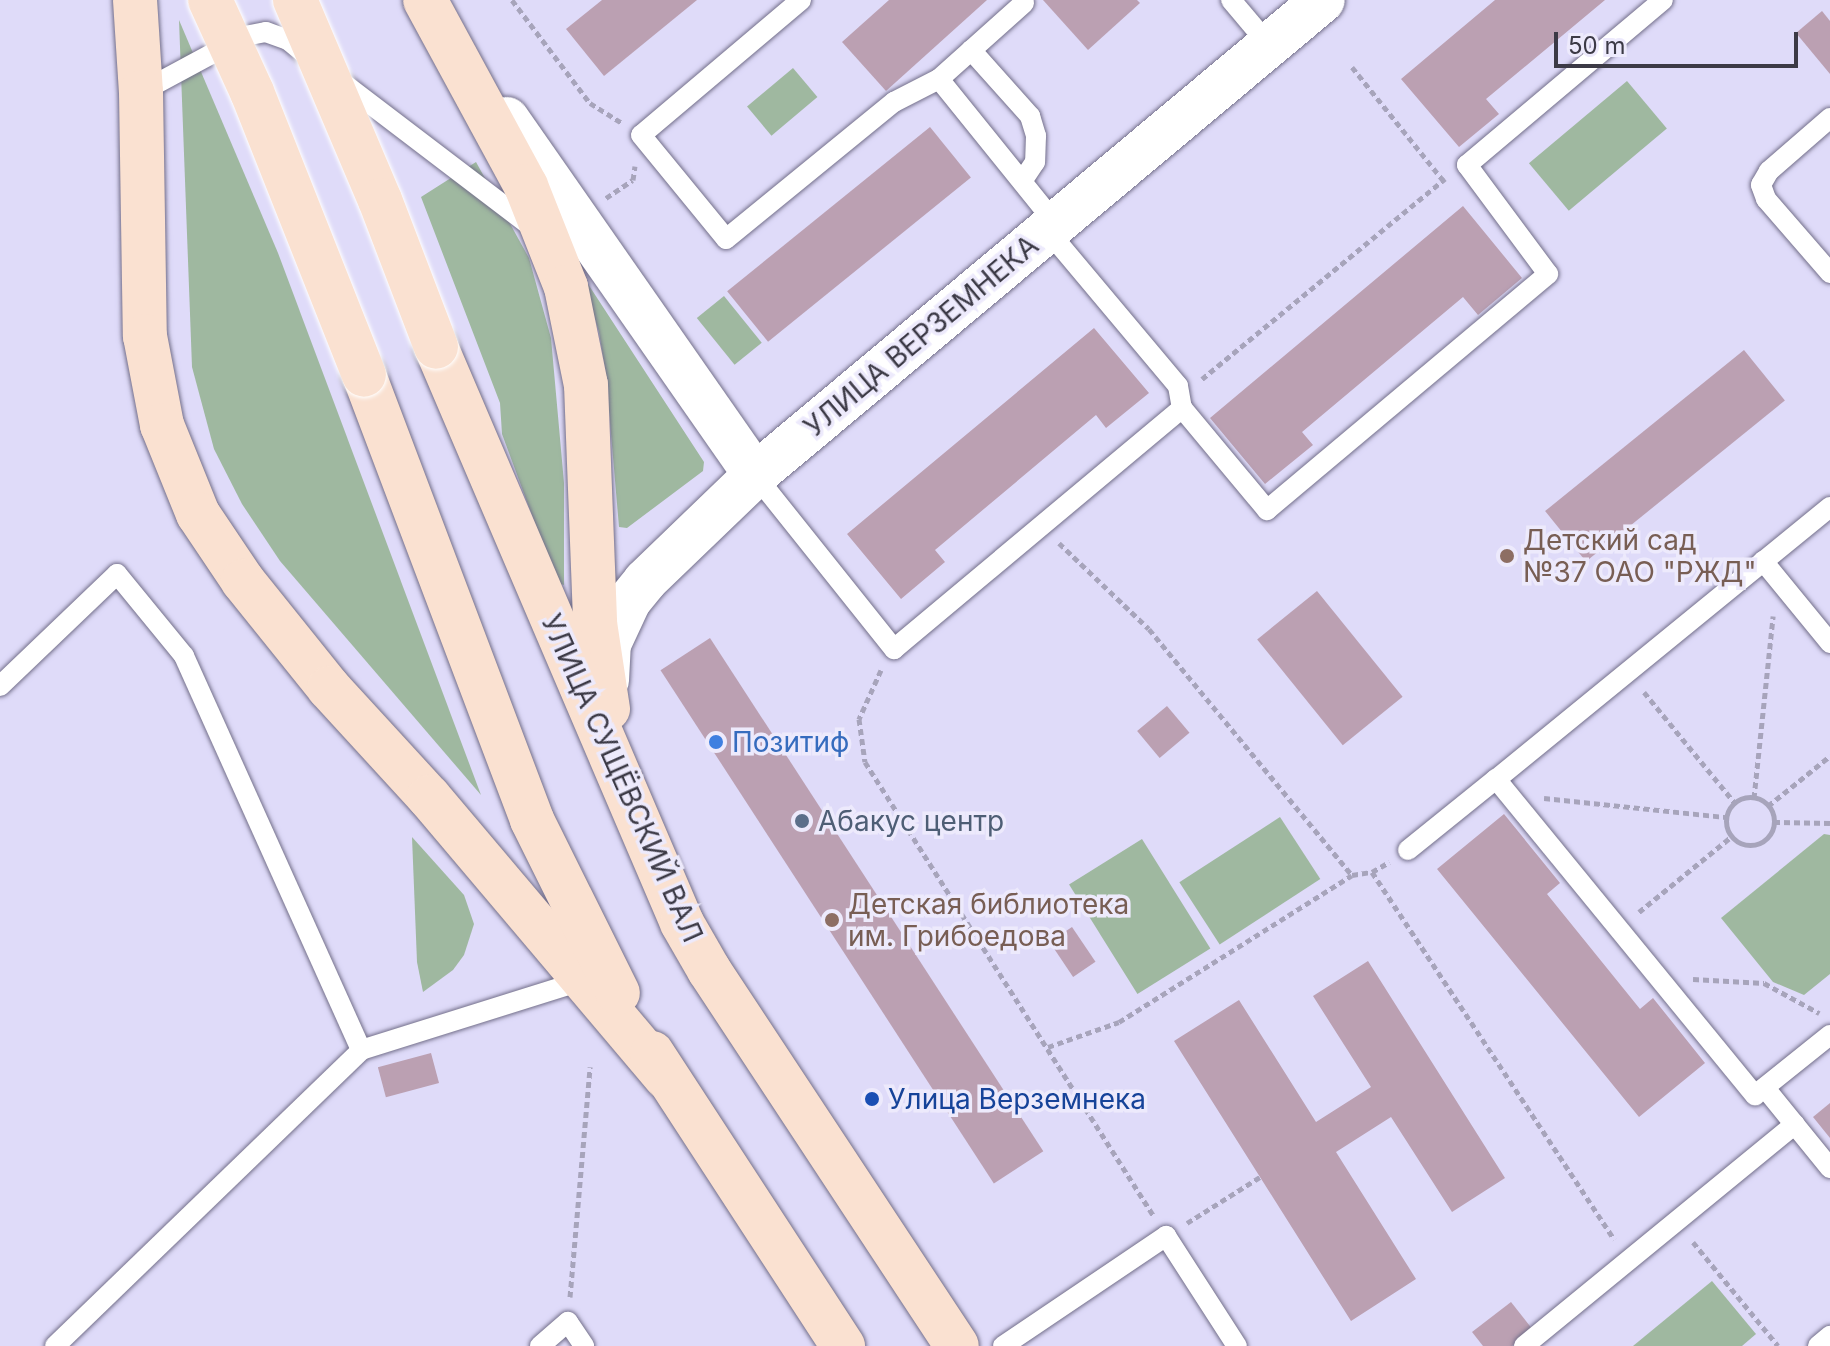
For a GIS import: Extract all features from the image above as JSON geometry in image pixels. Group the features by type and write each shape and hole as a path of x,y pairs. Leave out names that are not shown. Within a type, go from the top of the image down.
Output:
{"main road":[{"path":"135,0 141,92 145,336 162,425 198,514 243,581 329,688 438,807 666,1077"},
{"path":"210,0 263,119 364,375 532,820 573,906 666,1077 843,1346"},
{"name":"УЛИЦА СУЩЁВСКИЙ ВАЛ","path":"295,0 380,200 436,347 659,873 709,970 957,1346"},
{"path":"426,0 512,159 550,241 566,287 586,385 596,633 612,726 659,873"}],"street":[{"path":"426,0 755,475"},
{"name":"УЛИЦА ВЕРЗЕМНЕКА","path":"612,726 607,679 609,644 629,601 645,581 755,475 1323,0"}],"lane":[{"path":"801,0 641,135 726,239 894,102 939,79 1024,3"},
{"path":"1231,0 1269,45"},
{"path":"939,79 1022,181 1052,228 1178,386 1181,403 1267,510 1548,274 1467,165 1663,0"},
{"path":"141,92 245,36 266,32 288,40 550,241"},
{"path":"971,50 1030,116 1036,136 1035,162 1022,181"},
{"path":"1830,118 1769,171 1761,185 1766,199 1830,273"},
{"path":"755,475 894,649 1042,526 1181,403"},
{"path":"1408,850 1830,507"},
{"path":"1763,561 1830,643"},
{"path":"0,686 117,574 184,656 361,1050"},
{"path":"1496,779 1755,1095 1830,1035"},
{"path":"55,1346 361,1050 584,980"},
{"path":"1765,1088 1830,1168"},
{"path":"1524,1346 1631,1263 1795,1124"},
{"path":"1003,1346 1166,1236 1237,1346"},
{"path":"540,1346 568,1322 584,1346"},
{"path":"1818,1346 1830,1336"}],"path":[{"path":"512,0 590,103 641,135 633,180 599,202"},
{"path":"1181,403 1443,180 1352,67"},
{"path":"1042,526 1149,629 1352,875"},
{"path":"1754,798 1777,578"},
{"path":"894,649 859,719 865,762 1166,1236 1260,1177"},
{"path":"1628,672 1735,803"},
{"path":"1768,806 1830,756"},
{"path":"1510,795 1726,817"},
{"path":"1754,798 1768,806 1774,822 1771,834 1758,844 1741,844 1731,837 1726,817 1735,803 1754,798"},
{"path":"1774,822 1830,823"},
{"path":"1619,928 1731,837"},
{"path":"1048,1047 1119,1022 1352,875 1372,872 1408,850"},
{"path":"1372,872 1631,1263"},
{"path":"1667,987 1692,979 1764,983 1830,1019"},
{"path":"568,1322 590,1067"},
{"path":"1677,1223 1778,1346"}],"green space":[{"path":"179,20 278,253 481,795 280,561 242,504 214,449 192,367"},
{"path":"793,68 817,97 771,136 747,107"},
{"path":"1627,81 1667,128 1569,211 1529,163"},
{"path":"476,162 529,258 551,338 564,483 564,585 557,583 502,434 500,403 421,197"},
{"path":"588,284 704,462 703,471 627,528 619,527 606,375 599,332 585,286"},
{"path":"724,296 762,343 735,365 697,318"},
{"path":"1280,817 1320,879 1220,944 1179,882"},
{"path":"1824,834 1830,835 1830,974 1804,995 1773,982 1721,918"},
{"path":"412,837 464,895 474,924 464,955 453,970 423,992 417,962"},
{"path":"1142,839 1210,948 1137,994 1069,885"},
{"path":"1712,1281 1756,1334 1742,1346 1633,1346"}],"building":[{"path":"602,0 697,0 604,76 566,29"},
{"path":"889,0 987,0 886,91 842,42"},
{"path":"1043,0 1137,0 1140,3 1088,50"},
{"path":"1495,0 1605,0 1486,99 1499,114 1459,147 1401,79"},
{"path":"1822,11 1830,21 1830,74 1796,33"},
{"path":"930,127 971,178 768,342 727,291"},
{"path":"1463,206 1522,278 1478,315 1463,297 1302,432 1313,445 1265,484 1210,418"},
{"path":"1094,328 1149,393 1106,428 1096,415 935,550 945,562 901,599 847,534"},
{"path":"1744,350 1785,401 1586,562 1545,511"},
{"path":"1317,591 1403,697 1343,745 1257,639"},
{"path":"710,638 1043,1151 994,1183 661,670"},
{"path":"1167,706 1189,733 1160,758 1137,731"},
{"path":"1504,814 1560,883 1547,894 1640,1009 1653,998 1705,1063 1639,1117 1437,869"},
{"path":"1072,927 1095,962 1073,977 1050,942"},
{"path":"1368,961 1505,1178 1452,1212 1391,1117 1336,1152 1416,1279 1351,1321 1174,1041 1239,1000 1316,1122 1371,1087 1313,996"},
{"path":"431,1053 439,1083 386,1097 378,1067"},
{"path":"1830,1103 1830,1138 1813,1117"},
{"path":"1511,1302 1533,1330 1512,1346 1483,1346 1472,1332"}],"place":[{"name":"Детский сад №37 ОАО \"РЖД\"","path":"1507,556"},
{"name":"Позитиф","path":"716,742"},
{"name":"Абакус центр","path":"802,821"},
{"name":"Детская библиотека им. Грибоедова","path":"832,920"},
{"name":"Улица Верземнека","path":"872,1099"}]}
